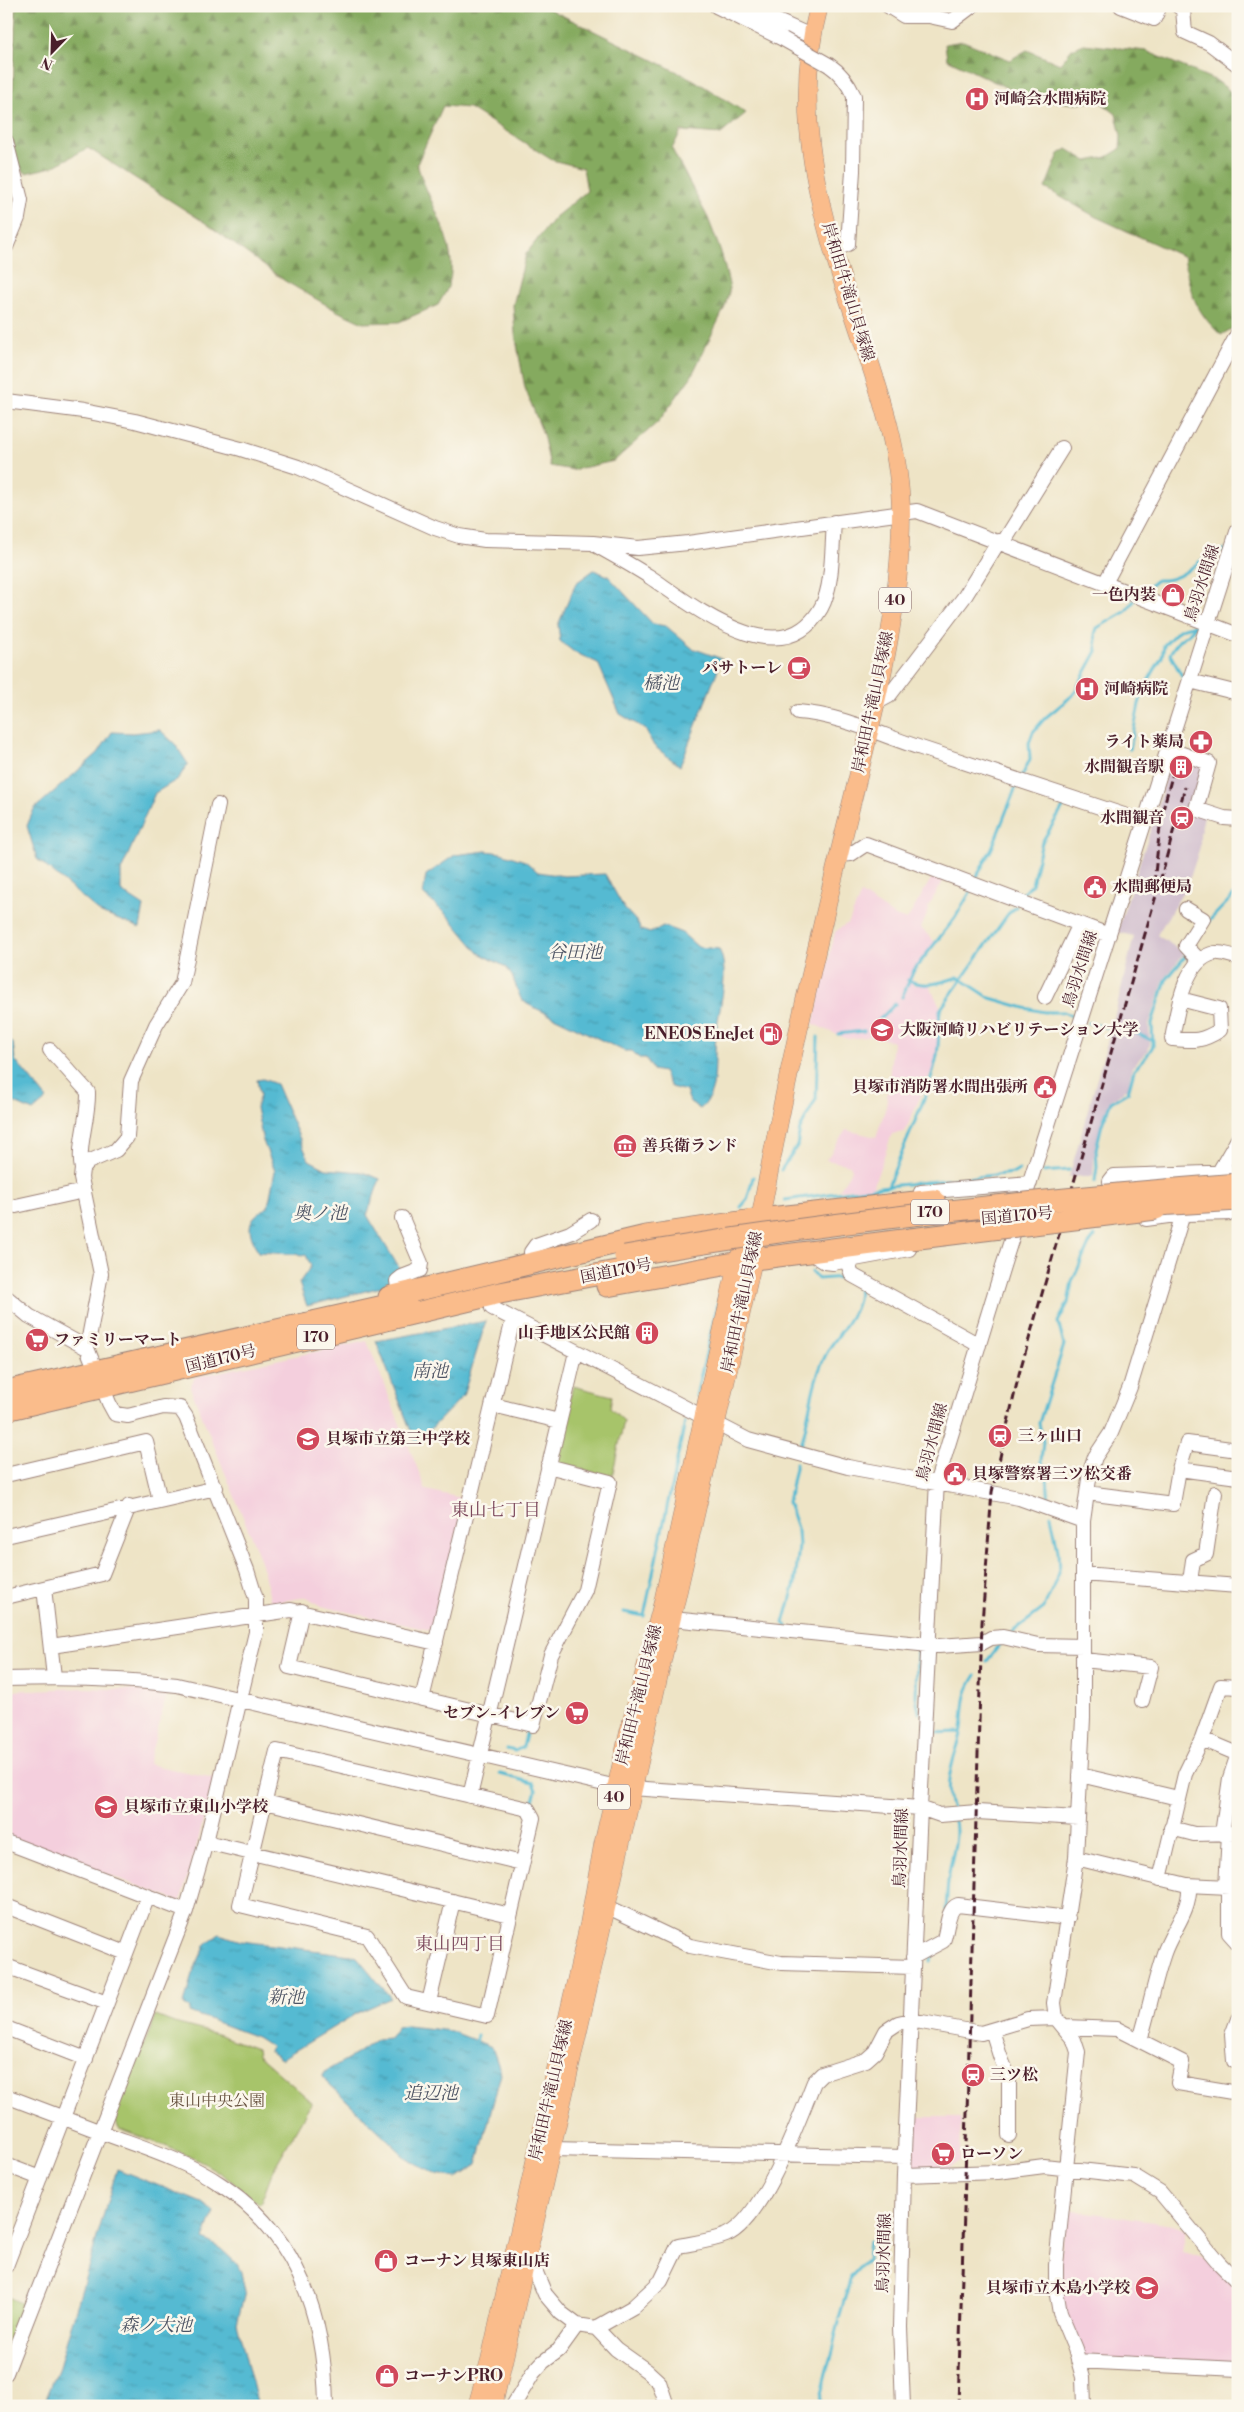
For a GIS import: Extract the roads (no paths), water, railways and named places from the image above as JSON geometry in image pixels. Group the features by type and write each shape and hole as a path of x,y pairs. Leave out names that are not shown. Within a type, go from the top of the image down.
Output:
{"highway":[{"path":"321,1318 399,1294 646,1236 764,1219 1002,1192 1090,1187 1108,1194"},
{"name":"国道170号","path":"6,1391 99,1378 411,1314 738,1236 867,1219 1108,1194 1235,1200"},
{"path":"411,1314 426,1319 809,1252 911,1238 1235,1200"},
{"name":"国道170号","path":"6,1410 99,1378 321,1318 626,1262 1006,1217 1235,1200"}],"main road":[{"name":"岸和田牛滝山貝塚線","path":"493,2406 606,1906 625,1788 663,1602 709,1422 745,1262 764,1219 764,1192 780,1110 838,855 869,729 896,596 901,511 888,422 834,250 818,189 807,124 807,82 812,37 819,6"},
{"name":"岸和田牛滝山貝塚線","path":"477,2406 492,2350 586,1934 672,1619 709,1422"}],"street":[{"path":"716,6 783,39 838,72 850,86 854,96 854,171 848,244 834,250"},
{"path":"744,6 812,37"},
{"path":"888,6 904,16 929,16 952,22 972,6"},
{"path":"1121,6 1154,19 1160,6"},
{"path":"1178,6 1183,10 1185,32 1209,43 1238,65"},
{"path":"6,140 21,200 18,218 6,247"},
{"path":"1105,583 1238,333"},
{"path":"6,401 83,411 134,421 241,449 298,467 435,528 459,536 485,540 594,543 638,548 917,510 1238,635"},
{"path":"874,704 889,696 965,596 1062,448"},
{"path":"594,543 648,575 704,614 740,632 771,638 796,632 812,621 822,607 827,588 834,522"},
{"name":"鳥羽水間線","path":"903,2406 900,2326 904,2175 937,1482 1013,1235 1208,624 1233,561 1238,529"},
{"path":"1190,681 1238,693"},
{"path":"798,712 813,713 869,729 919,748 1145,822"},
{"path":"1168,749 1209,762 1196,809 1224,818 1238,818"},
{"path":"82,1169 88,1162 116,1150 127,1137 131,1082 156,1025 182,983 218,805"},
{"path":"838,855 851,854 866,844 1109,935"},
{"path":"1186,909 1202,919 1186,946 1200,961"},
{"path":"1045,997 1080,924"},
{"path":"1180,999 1192,970 1200,961 1215,953 1237,954"},
{"path":"6,2373 98,2131 186,1912 206,1842 256,1632 257,1616 256,1599 247,1570 192,1428 180,1408 163,1407 128,1416 115,1414 87,1348 101,1274 84,1191 80,1160 88,1092 50,1050"},
{"path":"1219,1172 1238,1139"},
{"path":"1116,1222 1110,1181 1114,1176 1238,1172"},
{"path":"764,1219 798,1207 826,1203 912,1192 1030,1183"},
{"path":"16,1206 84,1191"},
{"path":"809,1252 824,1262 847,1261 904,1250 1183,1214 1235,1200"},
{"path":"1084,2406 1083,2377 1060,2313 1056,2290 1056,2265 1078,2052 1074,2040 1060,2022 1054,2003 1076,1858 1083,1660 1083,1521 1090,1472 1096,1457 1111,1433 1130,1387 1183,1214"},
{"path":"399,1294 397,1281 420,1270 421,1263 402,1218"},
{"path":"533,1262 532,1252 536,1245 570,1233 591,1220"},
{"path":"847,1261 852,1275 979,1345"},
{"path":"6,1297 29,1316 87,1348"},
{"path":"492,1308 709,1422 748,1440 786,1452 848,1467 1019,1498 1083,1521"},
{"path":"422,1699 513,1319"},
{"path":"470,1796 576,1352"},
{"path":"492,1405 559,1421"},
{"path":"6,1475 146,1442 160,1500"},
{"path":"1087,1493 1173,1504 1179,1469 1187,1443 1238,1450"},
{"path":"302,1611 288,1668 533,1726 551,1655 585,1590 610,1482 548,1466"},
{"path":"1179,1469 1238,1477"},
{"path":"6,1536 129,1506 216,1488"},
{"path":"1190,1582 1193,1560 1206,1554 1215,1493"},
{"path":"6,1597 102,1574 129,1506"},
{"path":"1083,1574 1238,1586"},
{"path":"44,1588 54,1677"},
{"path":"51,1646 292,1610 436,1643"},
{"path":"672,1619 928,1644 963,1646 982,1643 991,1638 1003,1637 1038,1646 1083,1646"},
{"path":"1083,1660 1151,1667 1142,1701"},
{"path":"6,1679 54,1677 123,1678 177,1685 625,1788 920,1808 940,1814 977,1812 1078,1818"},
{"path":"1160,1879 1184,1774 1202,1739 1221,1686 1238,1687"},
{"path":"1202,1739 1238,1754 1230,1778 1226,1887"},
{"path":"277,1751 528,1809 533,1818 487,2016 406,1997 367,1936 240,1905 265,1802 277,1751"},
{"path":"1080,1775 1178,1798"},
{"path":"265,1802 522,1863"},
{"path":"1171,1828 1194,1834 1229,1834"},
{"path":"6,1842 186,1912"},
{"path":"206,1842 510,1915"},
{"path":"1076,1858 1189,1885 1229,1887 1229,1933 1238,1943"},
{"path":"1140,2040 1154,1983 1165,1950 1190,1899 1189,1885"},
{"path":"6,2266 12,2235 40,2178 148,1896"},
{"path":"429,2002 453,1901"},
{"path":"606,1906 690,1946 781,1963 913,1962 943,1941 950,1912 958,1905 1068,1918"},
{"path":"6,1906 126,1953"},
{"path":"6,1966 107,2003"},
{"path":"596,2328 633,2307 661,2281 678,2246 728,2234 741,2223 761,2201 814,2082 822,2074 866,2060 875,2052 886,2031 898,2023 911,2020 981,2033 1028,2019 1117,2029 1182,2062 1178,2083 1238,2093"},
{"path":"1234,2060 1232,2035 1238,2019"},
{"path":"6,2028 86,2059"},
{"path":"992,2030 1009,2078 1009,2136"},
{"path":"6,2096 172,2158 220,2184 245,2202 286,2249 315,2312 321,2337 326,2406"},
{"path":"552,2149 905,2157"},
{"path":"6,2165 40,2178"},
{"path":"904,2175 998,2172 1044,2166 1134,2176 1160,2192 1218,2263 1237,2279"},
{"path":"528,2254 545,2294 561,2313 576,2325 596,2328 616,2349 647,2371 659,2382 667,2406"},
{"path":"513,2406 533,2374 543,2362 559,2350 576,2325"},
{"path":"1078,2361 1238,2369"}],"water":[{"name":"橘池","path":"594,570 608,576 653,624 666,626 692,648 722,659 680,766 654,746 645,729 620,714 598,663 574,652 560,641 558,625 576,583"},
{"path":"160,730 175,744 188,764 178,779 155,793 121,871 121,891 144,906 140,928 101,913 37,859 27,826 34,809 98,753 112,732 133,733"},
{"name":"谷田池","path":"486,851 501,853 525,861 538,872 564,876 605,874 624,908 637,922 641,930 650,933 663,926 682,933 698,947 719,949 724,969 724,980 716,1036 714,1080 710,1096 700,1109 690,1102 686,1091 671,1087 663,1072 653,1070 646,1058 639,1058 632,1051 624,1051 527,1004 521,999 512,976 506,967 479,953 449,917 423,894 426,875 455,855"},
{"path":"6,1039 13,1043 15,1060 47,1099 33,1111 6,1099"},
{"name":"奥ノ池","path":"263,1079 276,1084 309,1160 326,1169 362,1172 380,1179 367,1215 401,1271 389,1285 307,1306 299,1283 311,1266 306,1255 258,1252 250,1226 255,1216 268,1207 275,1171 263,1141 256,1108 260,1095 257,1080"},
{"name":"南池","path":"486,1321 463,1396 416,1444 376,1341"},
{"name":"新池","path":"219,1934 241,1941 351,1955 358,1958 391,1998 357,2013 281,2059 268,2050 271,2046 257,2037 189,2012 190,2008 184,2005 192,1974 205,1946"},
{"name":"追辺池","path":"407,2026 451,2031 492,2047 501,2073 477,2165 457,2178 437,2174 410,2161 322,2077 326,2071 356,2054 377,2039 389,2038 397,2027"},
{"name":"森ノ大池","path":"117,2169 202,2203 214,2212 204,2239 221,2249 237,2264 241,2272 245,2292 237,2323 258,2406 43,2406 59,2367"}],"waterway":[{"path":"1142,592 1157,580 1177,577 1207,557 1226,550"},
{"path":"1022,776 1030,759 1029,743 1033,732 1045,718 1073,695 1097,651 1095,634 1097,628 1125,612 1134,601"},
{"path":"1183,678 1170,654 1176,644 1196,625"},
{"path":"1130,749 1144,688 1162,657 1164,645 1180,629 1196,625"},
{"path":"975,880 992,848 1017,784"},
{"path":"1020,896 1032,884 1042,842 1067,801"},
{"path":"902,997 914,970 955,918 972,889"},
{"path":"1209,921 1238,891"},
{"path":"888,1186 921,1107 932,1075 938,1047 940,1010 1008,914 1016,907"},
{"path":"1095,1181 1097,1167 1096,1149 1102,1124 1111,1102 1128,1092 1134,1070 1153,1046 1152,1023 1166,980 1188,953"},
{"path":"908,980 927,984 939,983 958,977 990,998 1044,1012 1063,1012 1074,1017"},
{"path":"873,1026 895,1004"},
{"path":"1089,1023 1110,1028"},
{"path":"838,1034 864,1031"},
{"path":"1136,1033 1153,1041"},
{"path":"781,1170 797,1146 800,1129 816,1099 818,1037"},
{"path":"785,1200 888,1186 1014,1173 1019,1170"},
{"path":"1042,1172 1069,1170"},
{"path":"741,1207 747,1200 753,1177"},
{"path":"1049,1504 1047,1477 1041,1461 1043,1442 1039,1423 1064,1345 1058,1322 1068,1303 1072,1282 1089,1244 1095,1236"},
{"path":"812,1272 818,1279 844,1277 849,1280"},
{"path":"800,1449 818,1373 829,1349 855,1310 859,1293 857,1284"},
{"path":"696,1396 720,1292"},
{"path":"624,1612 644,1616 685,1422"},
{"path":"787,1626 784,1623 795,1583 799,1546 798,1531 788,1502 796,1463"},
{"path":"1011,1633 1044,1608 1059,1573 1058,1551 1051,1515"},
{"path":"987,1661 1002,1642"},
{"path":"917,1649 916,1696 919,1713"},
{"path":"952,1809 948,1790 950,1771 961,1734 966,1698 976,1675"},
{"path":"507,1749 515,1751 523,1747 527,1730"},
{"path":"931,1733 961,1732"},
{"path":"500,1774 533,1783 536,1790 532,1804"},
{"path":"946,1910 948,1879 956,1839 954,1818"},
{"path":"930,1961 934,1952"},
{"path":"475,2042 477,2036"},
{"path":"839,2318 851,2277 867,2259 869,2240"},
{"path":"818,2406 839,2322"}],"railway":[{"path":"1154,883 1161,817 1172,776"},
{"path":"958,2406 982,1623 992,1492 1019,1374 1161,878 1185,787"}],"place":[{"name":"河崎会水間病院","path":"977,99"},
{"name":"一色内装","path":"1173,595"},
{"name":"パサトーレ","path":"799,668"},
{"name":"河崎病院","path":"1087,689"},
{"name":"ライト薬局","path":"1201,742"},
{"name":"水間観音駅","path":"1181,767"},
{"name":"水間観音","path":"1182,818"},
{"name":"水間郵便局","path":"1095,887"},
{"name":"大阪河崎リハビリテーション大学","path":"882,1030"},
{"name":"ENEOS EneJet","path":"771,1034"},
{"name":"貝塚市消防署水間出張所","path":"1045,1087"},
{"name":"善兵衛ランド","path":"625,1146"},
{"name":"山手地区公民館","path":"647,1333"},
{"name":"ファミリーマート","path":"37,1340"},
{"name":"三ヶ山口","path":"1000,1436"},
{"name":"貝塚市立第三中学校","path":"308,1439"},
{"name":"貝塚警察署三ツ松交番","path":"955,1474"},
{"name":"セブン-イレブン","path":"577,1713"},
{"name":"貝塚市立東山小学校","path":"106,1807"},
{"name":"三ツ松","path":"973,2075"},
{"name":"ローソン","path":"943,2154"},
{"name":"コーナン 貝塚東山店","path":"386,2261"},
{"name":"貝塚市立木島小学校","path":"1147,2288"},
{"name":"コーナンPRO","path":"387,2376"}],"district":[{"name":"東山七丁目","path":"496,1510"},
{"name":"東山四丁目","path":"460,1944"}],"park label":[{"name":"東山中央公園","path":"217,2101"}]}
